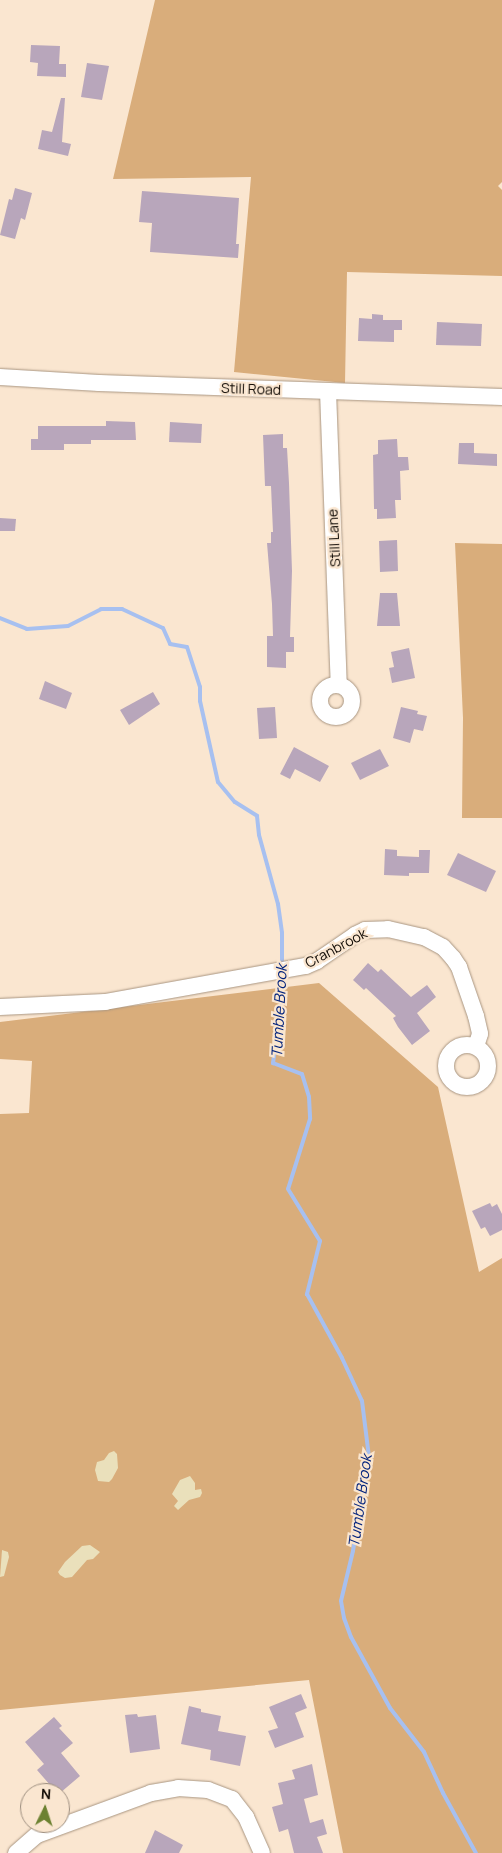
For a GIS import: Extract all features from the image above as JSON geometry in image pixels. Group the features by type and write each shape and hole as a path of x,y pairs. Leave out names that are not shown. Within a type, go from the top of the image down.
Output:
{"street":[{"name":"Still Road","path":"0,377 502,398"},
{"name":"Still Lane","path":"328,392 339,685"},
{"name":"Cranbrook","path":"0,1007 105,1002 295,968 317,961 346,940 365,930 388,929 424,937 443,947 459,968 476,1016 480,1034 476,1046"},
{"path":"16,1853 37,1835 151,1793 178,1788 208,1790 232,1799 246,1817 262,1853"}],"shaded area":[{"path":"155,0 502,0 502,182 498,186 502,190 502,276 347,272 345,383 234,372 251,177 113,179"},
{"path":"455,543 502,544 502,818 462,818 463,718"},
{"path":"319,983 438,1087 479,1272 502,1258 502,1853 343,1853 309,1680 0,1710 0,1114 29,1113 32,1061 0,1059 0,1022"}],"sand":[{"path":"114,1451 117,1454 118,1468 109,1482 98,1481 95,1470 97,1462 104,1460 109,1453"},
{"path":"190,1476 195,1483 195,1490 201,1489 202,1493 200,1497 189,1500 178,1510 174,1506 178,1501 172,1494 180,1480"},
{"path":"90,1545 100,1552 93,1559 87,1560 72,1577 65,1578 60,1575 58,1572 65,1562 82,1546"},
{"path":"2,1550 8,1552 9,1557 4,1576 0,1577"}],"building":[{"path":"31,45 60,46 59,64 66,64 66,77 37,76 38,63 30,62"},
{"path":"87,63 109,66 102,100 81,97"},
{"path":"61,98 65,98 62,142 71,144 68,156 38,149 42,130 52,132"},
{"path":"15,188 32,193 25,220 21,218 15,239 0,235 9,199 12,200"},
{"path":"142,191 239,198 236,244 239,244 238,258 150,252 152,223 139,222"},
{"path":"372,314 383,315 383,320 402,320 402,330 394,330 394,342 358,341 359,318 372,319"},
{"path":"437,322 482,324 481,346 436,345"},
{"path":"106,421 135,422 136,440 91,440 91,444 64,444 64,450 31,450 31,439 38,439 38,426 106,426"},
{"path":"170,422 202,424 201,443 169,442"},
{"path":"283,434 283,448 287,448 289,483 292,571 290,637 294,637 294,652 286,652 286,668 267,667 267,636 273,636 267,543 271,543 271,532 273,532 271,486 265,486 263,435"},
{"path":"397,439 398,457 408,457 409,470 400,471 401,500 395,500 396,518 377,519 377,509 374,509 373,455 378,454 378,440"},
{"path":"459,443 474,443 474,453 497,454 497,466 458,464"},
{"path":"0,518 16,519 15,531 0,531"},
{"path":"397,540 398,571 380,572 379,541"},
{"path":"380,593 397,593 400,626 377,626"},
{"path":"409,648 415,678 392,683 389,668 394,667 391,652"},
{"path":"45,681 72,693 66,709 39,699"},
{"path":"153,692 160,704 129,725 120,710"},
{"path":"275,707 277,738 259,739 257,708"},
{"path":"401,707 418,711 417,714 427,716 423,731 414,729 410,743 393,738"},
{"path":"294,747 329,766 320,782 295,769 290,779 280,774"},
{"path":"380,749 389,766 360,780 351,763"},
{"path":"385,849 397,850 397,856 419,857 419,850 430,850 429,873 409,873 409,876 384,875"},
{"path":"458,853 496,871 486,892 447,875"},
{"path":"368,963 378,972 381,969 411,997 427,985 436,997 417,1013 430,1031 412,1045 393,1018 396,1016 366,988 364,990 353,980"},
{"path":"490,1203 492,1207 497,1204 502,1214 502,1230 490,1236 485,1227 481,1229 472,1211"},
{"path":"301,1694 307,1708 295,1713 304,1737 275,1748 268,1731 278,1728 269,1707"},
{"path":"189,1706 201,1709 201,1712 221,1716 218,1731 246,1736 240,1766 210,1760 211,1750 181,1744"},
{"path":"137,1714 138,1717 156,1715 160,1749 130,1753 125,1715"},
{"path":"54,1717 62,1726 59,1728 73,1743 61,1753 80,1776 70,1784 48,1783 37,1770 44,1764 25,1742"},
{"path":"312,1764 318,1795 304,1799 310,1823 323,1819 327,1834 317,1837 323,1853 294,1853 288,1829 279,1832 272,1807 283,1804 278,1783 295,1779 292,1770"},
{"path":"155,1830 183,1845 179,1853 145,1853"}],"waterway":[{"name":"Tumble Brook","path":"0,618 27,629 68,626 101,609 122,609 163,628 170,644 187,647 200,687 200,701 218,782 235,802 257,816 259,835 278,904 282,933 282,967"},
{"name":"Tumble Brook","path":"282,974 282,999 273,1063 302,1074 309,1097 310,1119 288,1189 320,1241 307,1294 342,1358 362,1401 369,1457 353,1551 341,1601 344,1618 351,1637 390,1708 424,1752 443,1793 476,1853"}]}
